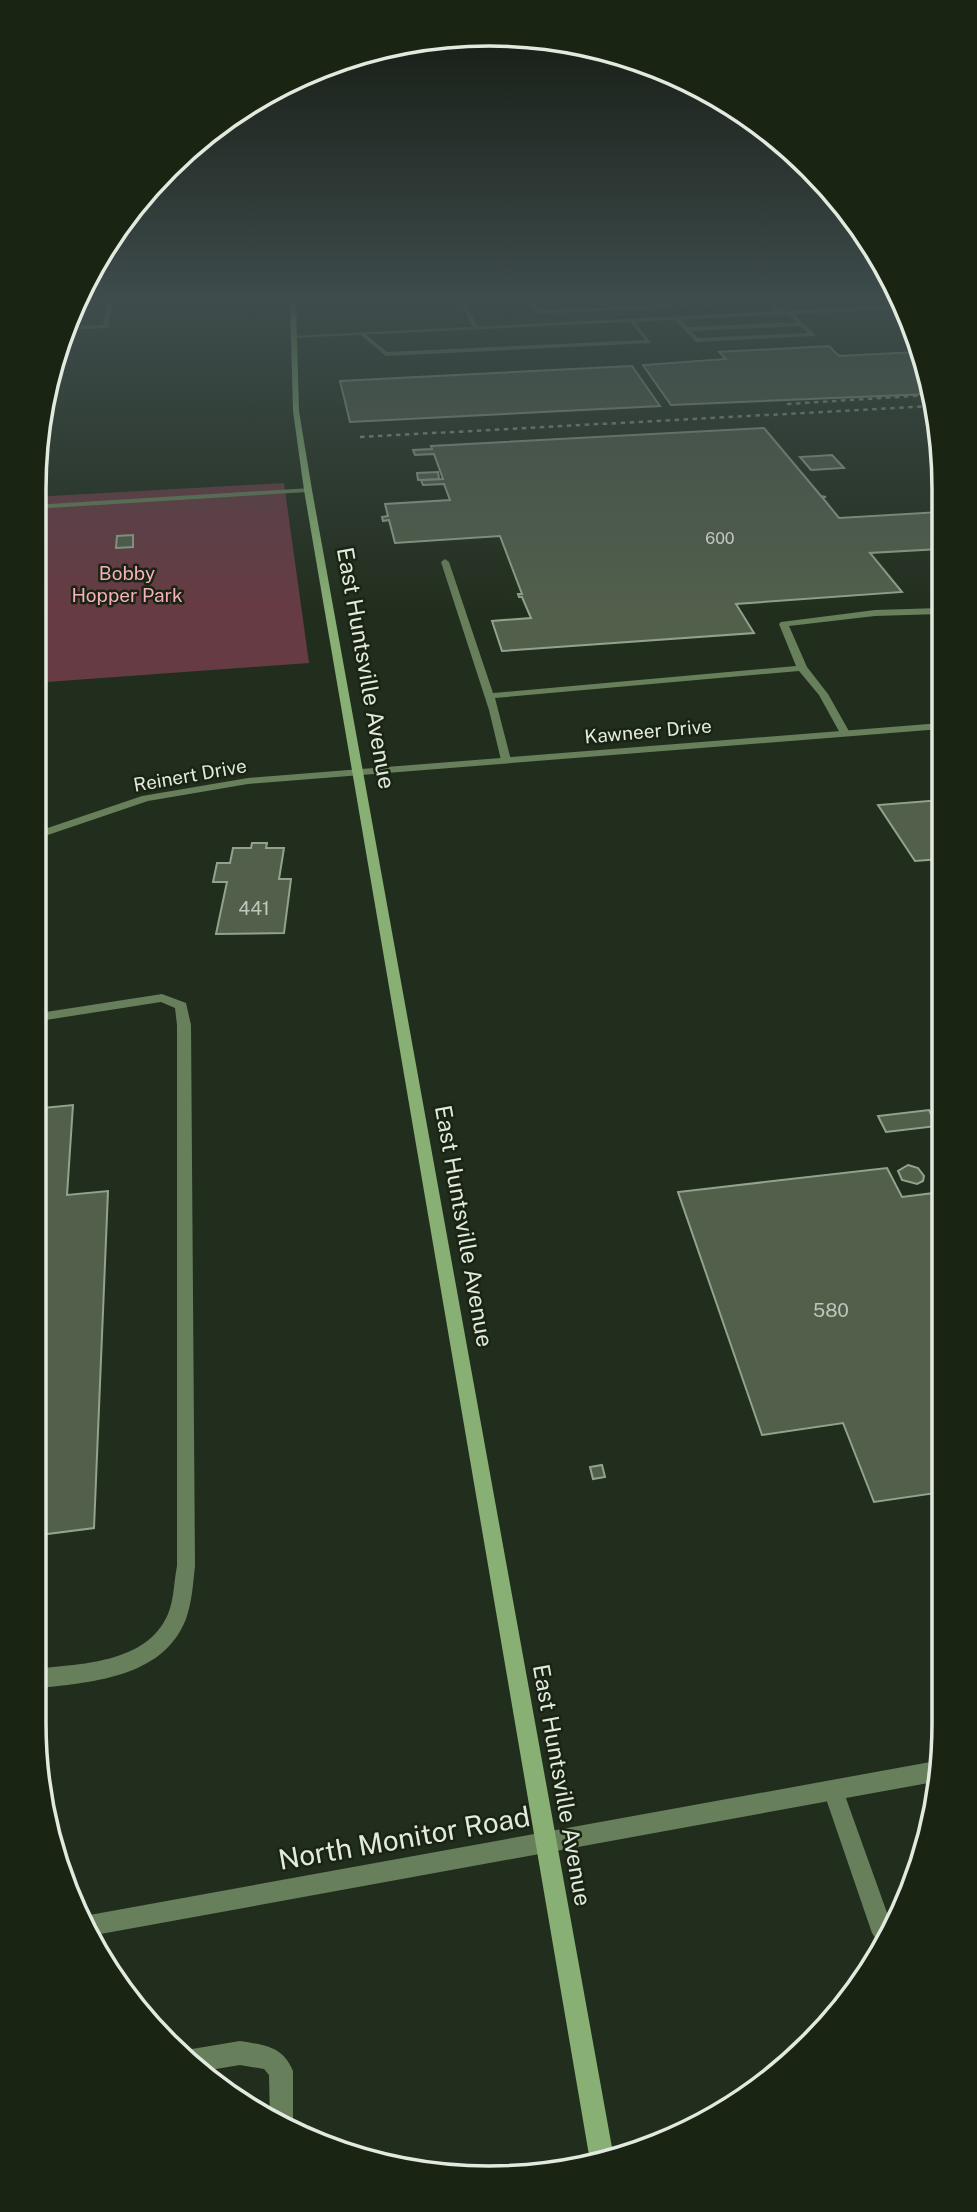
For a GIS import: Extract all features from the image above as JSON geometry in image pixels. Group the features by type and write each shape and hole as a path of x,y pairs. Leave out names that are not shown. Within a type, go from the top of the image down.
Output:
{"main road":[{"name":"East Huntsville Avenue","path":"296,406 308,490 600,2152"}],"street":[{"path":"46,506 308,490"},
{"path":"445,562 489,696 506,760"},
{"path":"845,733 823,694 802,668 784,624 875,613 932,611"},
{"path":"489,696 802,668"},
{"name":"Kawneer Drive","path":"358,772 932,727"},
{"name":"Reinert Drive","path":"46,833 146,798 248,781 358,772"},
{"path":"46,1016 162,998 181,1006 184,1025 186,1525 186,1566 176,1620 157,1645 121,1666 46,1677"},
{"name":"North Monitor Road","path":"94,1924 929,1773"},
{"path":"833,1790 881,1928"},
{"path":"200,2060 240,2053 270,2058 281,2071 282,2115"}],"green space":[{"name":"Bobby Hopper Park","path":"284,483 309,663 46,682 46,496"}],"building":[{"path":"346,406 656,406 350,422"},
{"path":"764,428 821,496 826,497 822,497 839,518 932,512 932,549 870,553 902,592 736,604 754,633 502,651 492,621 531,618 522,597 519,597 518,594 522,594 500,536 395,543 389,520 383,521 382,517 388,516 385,504 450,500 444,484 423,485 421,480 443,479 434,454 415,455 413,450 432,449 431,446"},
{"path":"832,455 844,468 811,470 800,457"},
{"path":"438,472 439,479 418,480 417,473"},
{"path":"133,535 133,547 116,548 117,536"},
{"path":"932,801 932,860 915,861 878,805"},
{"path":"252,843 267,843 266,848 284,848 279,879 291,879 284,933 216,934 227,882 213,882 217,863 230,863 233,848 251,848"},
{"path":"73,1105 67,1195 108,1191 94,1528 46,1534 46,1108"},
{"path":"929,1110 932,1127 886,1132 878,1116"},
{"path":"908,1165 918,1168 924,1176 923,1181 917,1184 902,1180 898,1171"},
{"path":"887,1168 902,1197 932,1193 932,1494 874,1502 843,1423 762,1435 678,1192"},
{"path":"602,1465 605,1477 593,1479 590,1467"}],"railway":[{"path":"360,437 924,406"}]}
